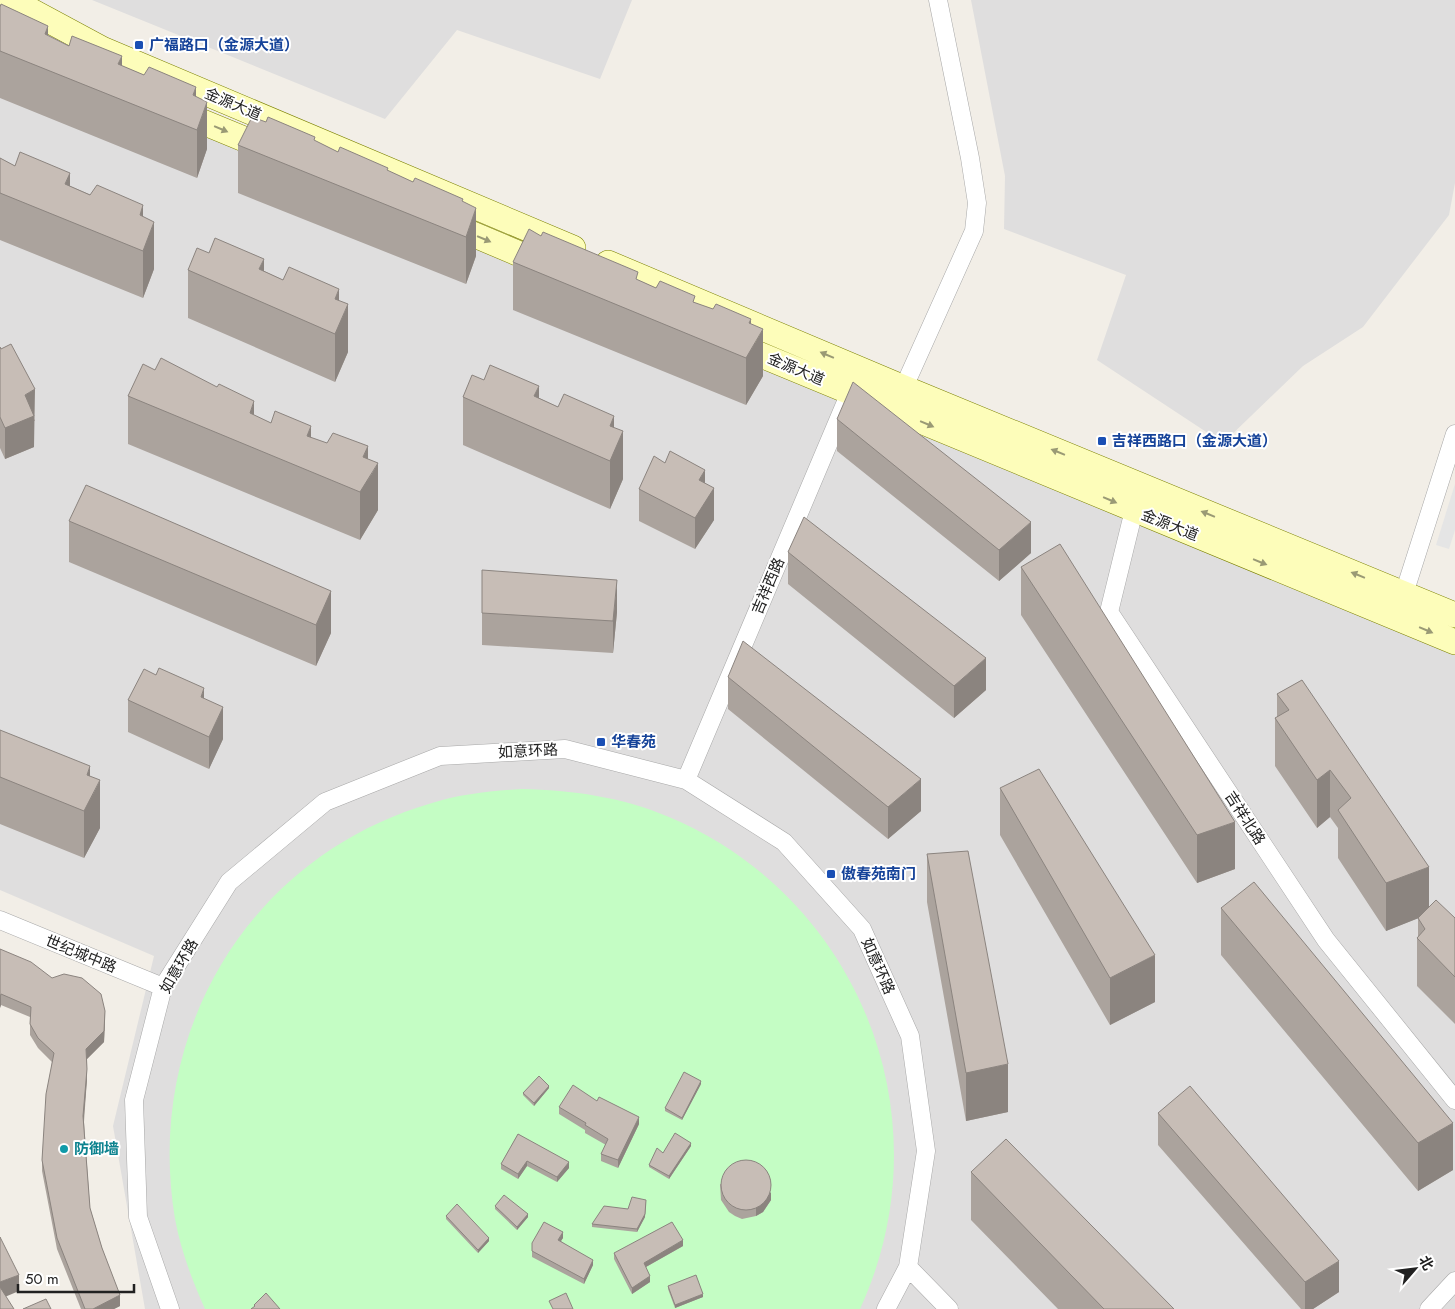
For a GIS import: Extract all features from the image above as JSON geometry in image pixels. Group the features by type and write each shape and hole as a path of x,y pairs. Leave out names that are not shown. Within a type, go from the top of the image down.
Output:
{"street":[{"name":"金源大道","path":"11,0 102,49 904,388 1455,615"},
{"path":"894,410 974,231 977,203 970,158 938,0"},
{"name":"金源大道","path":"154,101 292,159"},
{"path":"420,212 566,274"},
{"name":"金源大道","path":"712,335 1455,642"},
{"name":"吉祥西路","path":"686,780 860,369"},
{"path":"1397,618 1455,434"},
{"name":"吉祥北路","path":"1134,510 1109,612 1326,940 1455,1100"},
{"name":"如意环路","path":"170,1309 138,1216 134,1100 163,987 229,882 325,802 440,756 565,749 686,780 784,842 862,929 910,1036 926,1151 908,1266 886,1309"},
{"name":"世纪城中路","path":"0,920 163,987"},
{"path":"908,1266 950,1309"},
{"path":"1429,1309 1455,1281"}],"shaded area":[{"path":"92,0 632,0 600,79 457,30 385,119"},
{"path":"971,0 1455,0 1455,183 1449,215 1363,327 1303,366 1223,443 1097,360 1126,275 1004,229 1005,176"},
{"path":"0,51 1455,651 1455,1309 145,1309 113,1126 154,956 0,890"},
{"path":"1455,484 1455,530 1449,549 1436,545"}],"green space":[{"path":"522,789 597,796 633,804 669,817 736,854 792,901 837,958 869,1022 888,1092 894,1164 885,1237 860,1309 205,1309 187,1265 177,1231 170,1150 176,1083 194,1020 223,961 262,909 310,864 367,828 432,803 454,797"}],"building":[{"path":"1,4 48,26 45,34 69,46 72,36 122,56 118,64 144,75 149,67 196,87 193,95 207,102 197,130 0,51"},
{"path":"252,117 266,122 268,117 315,137 314,140 338,152 340,147 388,168 387,170 413,182 415,178 463,199 462,201 476,208 466,237 238,145"},
{"path":"20,152 70,173 65,184 90,195 97,185 143,205 140,215 154,222 143,251 0,193 0,158 15,166"},
{"path":"529,229 541,236 543,232 638,272 636,279 656,288 660,281 695,296 693,302 713,309 716,304 751,319 749,323 763,329 746,358 513,262"},
{"path":"215,238 264,259 259,269 283,280 289,267 339,289 335,299 348,304 335,334 188,270 197,248 209,253"},
{"path":"11,344 35,389 25,395 34,416 5,428 0,417 0,347 1,349"},
{"path":"161,358 217,387 219,384 254,401 250,413 271,423 275,411 311,426 307,436 327,443 333,433 368,446 363,457 378,463 360,492 128,396 143,364 155,370"},
{"path":"490,365 539,386 534,396 558,407 564,394 614,416 610,426 623,431 610,461 463,397 472,375 484,380"},
{"path":"853,382 1031,522 999,550 837,419"},
{"path":"670,451 705,470 699,480 714,488 695,518 639,489 654,456 665,463"},
{"path":"86,485 331,591 316,625 69,521"},
{"path":"804,517 986,658 954,686 788,552"},
{"path":"1060,544 1235,822 1197,835 1021,567"},
{"path":"482,570 617,580 613,621 482,613"},
{"path":"743,641 921,779 888,807 728,677"},
{"path":"159,668 204,688 201,697 223,707 209,737 128,700 144,669 156,675"},
{"path":"1302,680 1429,867 1386,883 1338,810 1351,798 1330,770 1317,780 1275,718 1289,710 1277,694"},
{"path":"0,730 90,766 87,775 100,780 84,811 0,777"},
{"path":"1039,769 1155,955 1110,978 1000,788"},
{"path":"968,851 1008,1064 966,1073 927,854"},
{"path":"1254,882 1453,1123 1418,1143 1221,908"},
{"path":"1436,900 1455,918 1455,977 1417,938 1425,929 1418,918"},
{"name":"防御墙","path":"0,949 31,962 52,978 64,974 82,978 101,994 105,1011 104,1031 86,1049 87,1069 83,1116 90,1208 102,1248 120,1295 93,1309 85,1309 57,1238 42,1160 46,1094 54,1053 38,1038 30,1024 31,1007 1,994 0,998"},
{"path":"684,1072 701,1081 682,1118 665,1108"},
{"path":"539,1076 549,1086 534,1103 523,1093"},
{"path":"573,1085 597,1101 599,1097 639,1117 618,1160 601,1154 608,1139 559,1107"},
{"path":"1190,1086 1339,1261 1305,1282 1158,1113"},
{"path":"675,1133 691,1143 669,1176 649,1165 657,1148 663,1153"},
{"path":"518,1134 569,1162 557,1177 527,1161 518,1174 501,1164"},
{"path":"1006,1139 1174,1309 1104,1309 971,1172"},
{"path":"741,1160 751,1160 764,1167 771,1180 771,1190 764,1203 751,1210 741,1210 732,1206 725,1199 721,1190 721,1180 725,1171 732,1164"},
{"path":"504,1195 528,1214 517,1227 495,1206"},
{"path":"632,1197 646,1200 645,1214 637,1229 592,1224 604,1206 628,1209"},
{"path":"457,1204 489,1238 478,1250 446,1216"},
{"path":"544,1222 563,1232 558,1240 593,1260 584,1279 532,1251 532,1243"},
{"path":"672,1222 683,1240 644,1263 650,1276 632,1288 614,1253"},
{"path":"0,1237 19,1275 0,1282"},
{"path":"696,1275 703,1294 675,1305 668,1286"},
{"path":"0,1287 14,1309 0,1309"},
{"path":"266,1293 280,1309 251,1309 255,1306"},
{"path":"566,1293 573,1309 553,1309 549,1301"},
{"path":"46,1299 51,1309 23,1309"}],"place":[{"name":"广福路口（金源大道）","path":"139,45"},
{"name":"吉祥西路口（金源大道）","path":"1102,441"},
{"name":"华春苑","path":"601,742"},
{"name":"傲春苑南门","path":"831,874"},
{"name":"防御墙","path":"64,1149"}]}
